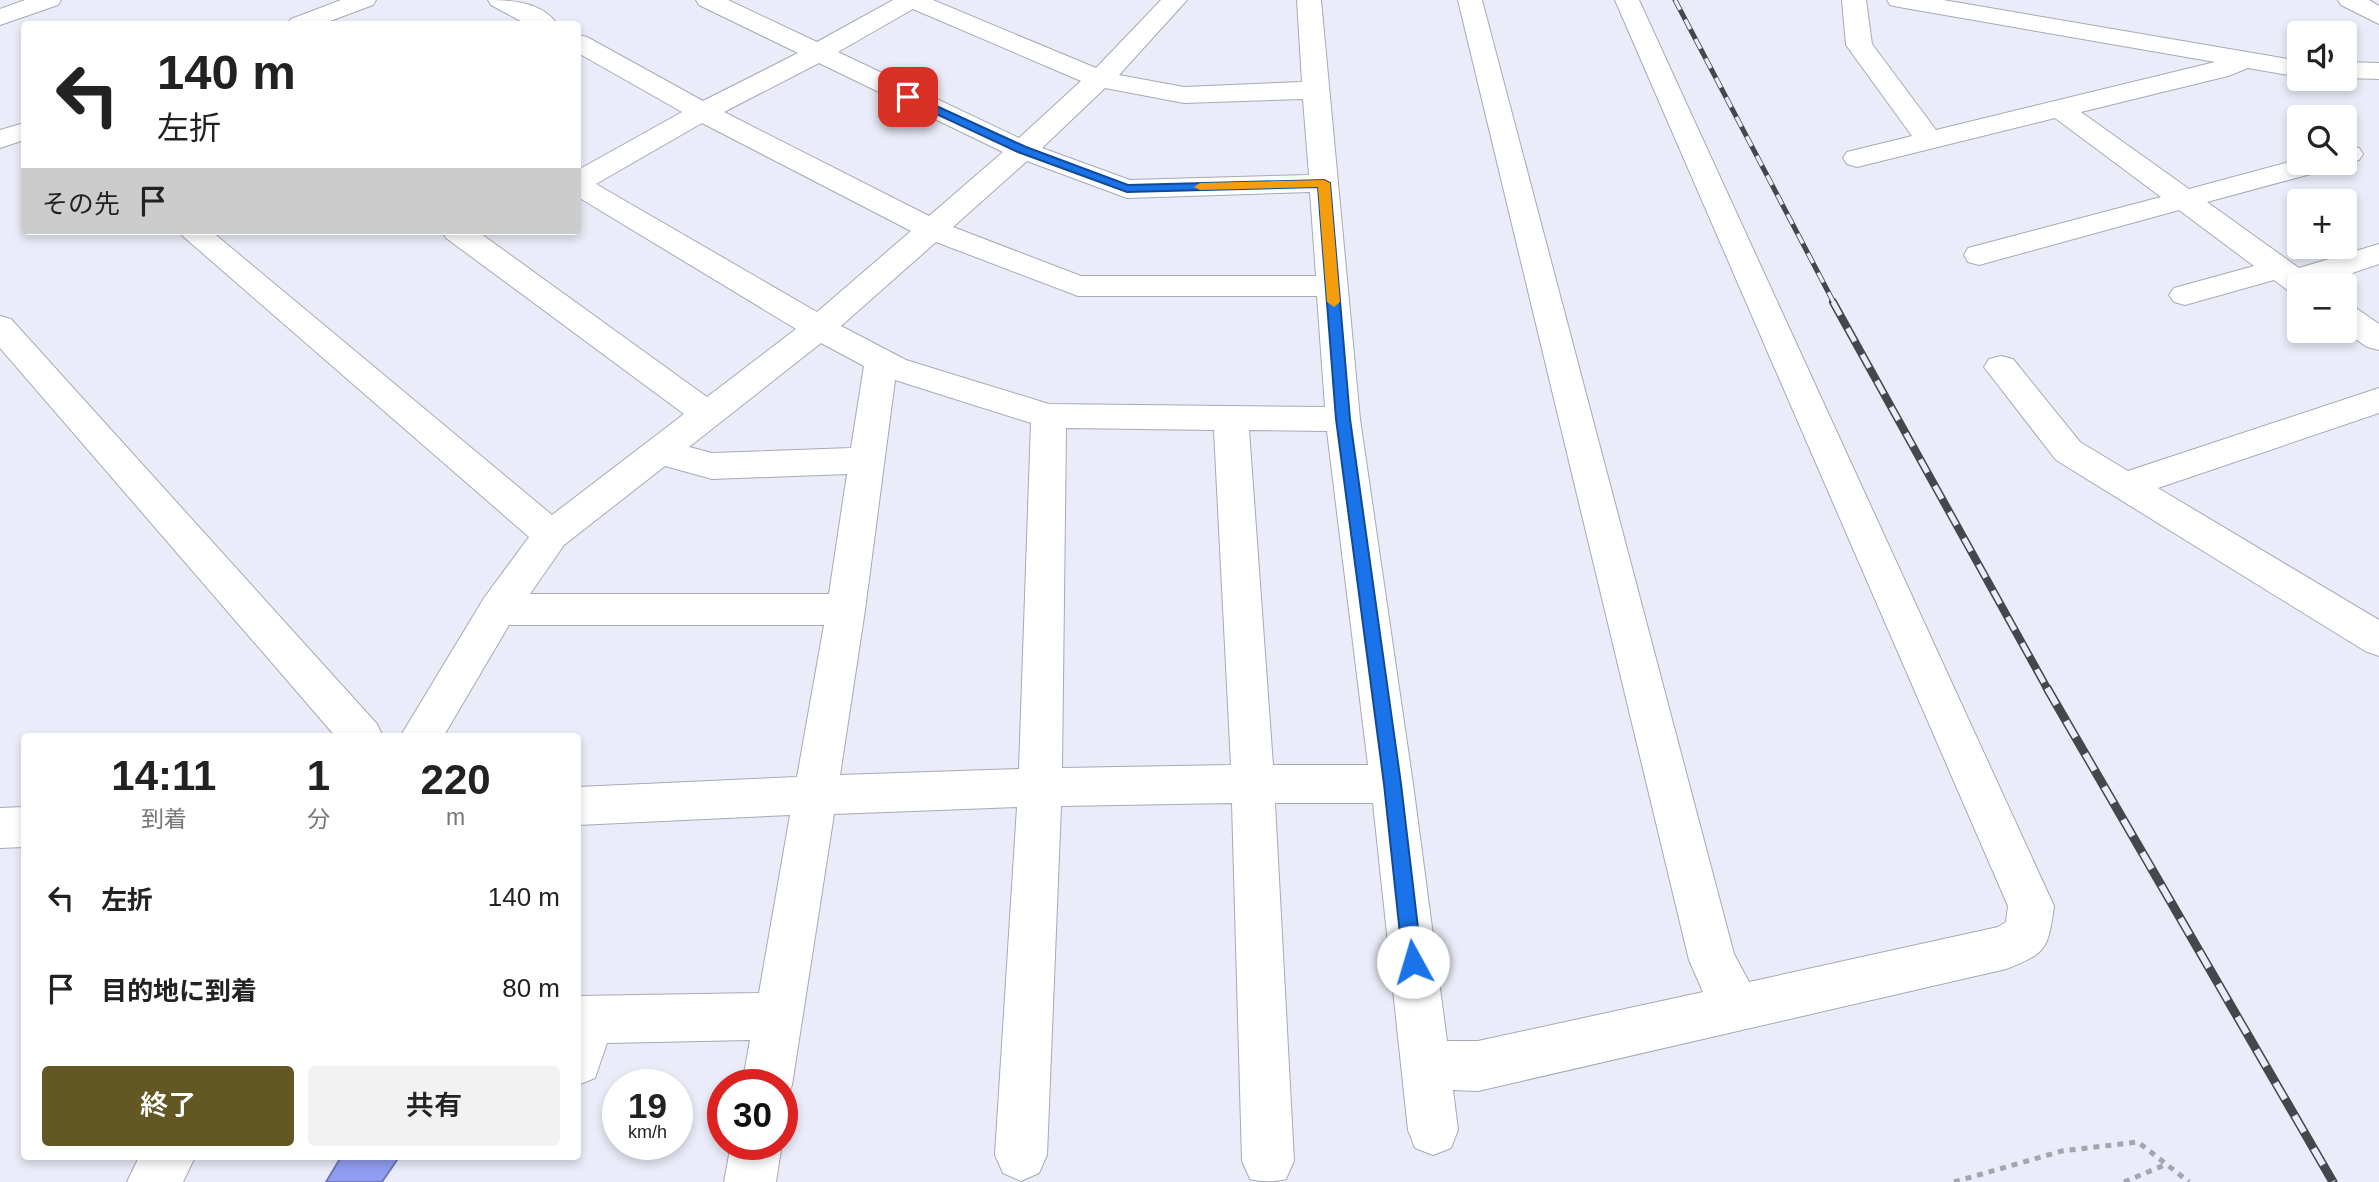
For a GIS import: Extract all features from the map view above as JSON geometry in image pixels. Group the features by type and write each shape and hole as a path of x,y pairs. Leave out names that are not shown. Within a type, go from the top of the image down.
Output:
{"street":[{"path":"4,30 49,0"},
{"path":"309,17 364,0"},
{"path":"500,0 538,21"},
{"path":"708,0 816,54 1022,150 1127,188 1324,183"},
{"path":"581,181 702,112 777,76 911,0 1099,79 1184,95 1317,90"},
{"path":"423,733 498,609 551,535 819,328 1022,150 1099,79 1175,0"},
{"path":"1309,0 1343,419 1392,784 1433,1130"},
{"path":"1470,0 1712,960 1737,1008"},
{"path":"1424,1065 1478,1066 2006,947 2026,935 2031,906 1628,0"},
{"path":"1854,0 1859,45 1930,141"},
{"path":"1899,0 2287,67"},
{"path":"2350,0 2379,16"},
{"path":"581,45 702,112 931,229 1078,286 1333,286"},
{"path":"1857,158 2219,70 2244,61"},
{"path":"2357,70 2379,71"},
{"path":"2060,109 2287,275"},
{"path":"0,140 21,132"},
{"path":"1979,255 2287,172"},
{"path":"581,185 819,328 881,361 980,397 1049,416 1343,419"},
{"path":"197,235 551,535"},
{"path":"462,235 707,414"},
{"path":"2309,273 2379,254"},
{"path":"2185,295 2287,279"},
{"path":"2357,324 2379,340"},
{"path":"0,327 358,733"},
{"path":"770,1069 846,610 881,361"},
{"path":"2001,367 2068,451 2379,640"},
{"path":"2123,486 2379,400"},
{"path":"1021,1155 1040,788 1049,416"},
{"path":"1231,418 1253,782 1268,1161"},
{"path":"659,451 712,466 867,460"},
{"path":"498,609 846,610"},
{"path":"581,806 816,795 1253,782 1392,784"},
{"path":"0,828 21,827"},
{"path":"581,1034 779,1016"},
{"path":"153,1182 167,1160"},
{"path":"750,1182 754,1160"}],"path":[{"path":"1954,1182 2062,1151 2138,1142 2189,1182"},
{"path":"2124,1182 2167,1163"}],"water":[{"path":"339,1160 397,1160 382,1182 326,1182"}],"railway":[{"path":"1675,0 1834,303"},
{"path":"1833,302 2048,690"},
{"path":"2047,688 2333,1182"}],"slow traffic":[{"path":"1200,187 1324,183 1334,302"}],"route":[{"path":"908,97 1022,150 1127,188 1324,183 1343,419 1413,962"}]}
